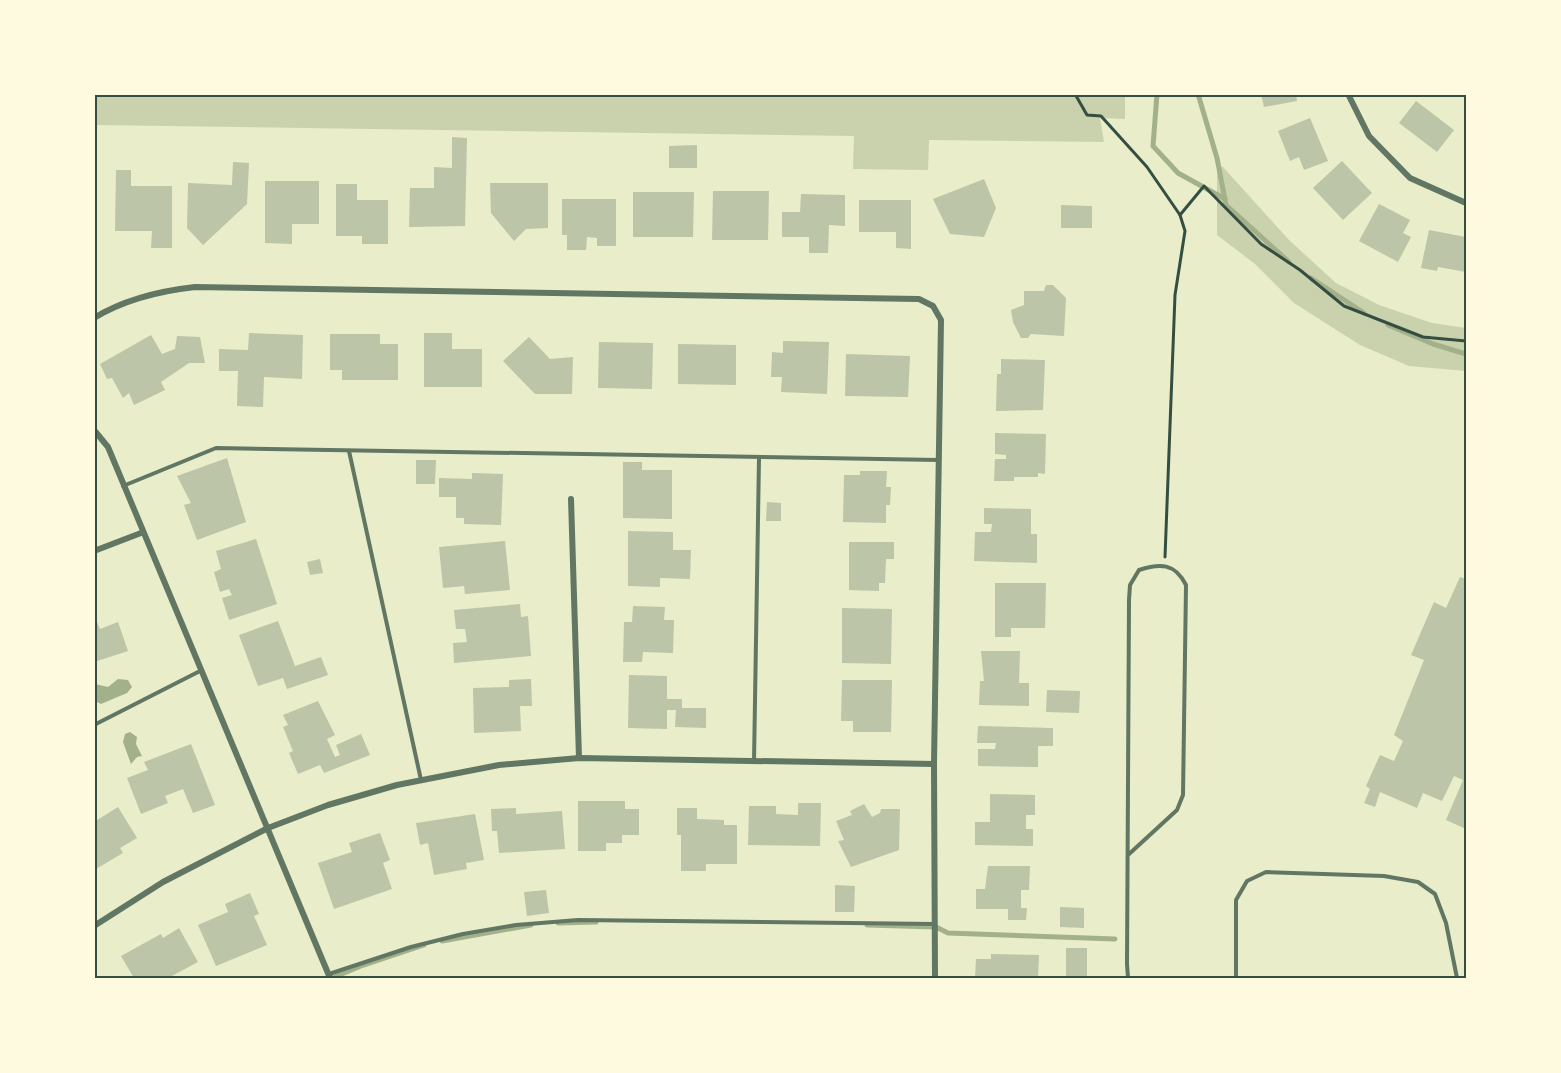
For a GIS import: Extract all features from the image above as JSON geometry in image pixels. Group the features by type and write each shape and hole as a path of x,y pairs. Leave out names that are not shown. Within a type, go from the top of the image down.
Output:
{"street":[{"path":"1348,94 1369,136 1410,178 1467,203"},
{"path":"94,318 140,297 195,287 919,299 933,306 941,320 934,764 935,978"},
{"path":"94,430 108,447 141,533 268,828 329,977"},
{"path":"571,499 579,758"},
{"path":"94,551 141,533"},
{"path":"94,926 163,882 268,828 328,805 421,781 499,765 579,758 934,764"}],"lane":[{"path":"123,487 216,448 939,460"},
{"path":"349,451 421,781"},
{"path":"754,762 759,458"},
{"path":"1128,855 1177,810 1183,795 1186,585 1173,568 1164,565 1139,570 1130,585 1128,855 1128,978"},
{"path":"94,725 200,671"},
{"path":"1236,978 1236,900 1247,881 1266,872 1384,876 1418,882 1435,894 1446,923 1457,978"},
{"path":"329,977 363,962 453,937 547,923 600,920 936,924"}],"path":[{"path":"1075,94 1087,115 1101,116 1147,167 1180,215 1185,231 1175,296 1164,565"},
{"path":"1180,215 1204,186 1261,244 1300,270 1344,306 1423,337 1467,341"}],"shaded area":[{"path":"95,94 1125,95 1125,119 1100,118 1104,142 929,140 928,170 853,169 854,136 95,125"},
{"path":"1217,166 1223,167 1289,240 1336,283 1379,305 1432,323 1466,328 1466,371 1409,366 1360,345 1294,303 1255,264 1217,235"},
{"path":"118,679 128,680 132,687 127,693 101,704 97,702 95,684 108,687"},
{"path":"130,732 137,737 136,744 142,756 137,757 131,764 123,742 125,734"}],"building":[{"path":"1261,94 1296,94 1297,101 1264,107"},
{"path":"1416,101 1454,130 1437,152 1399,123"},
{"path":"1310,118 1328,161 1304,170 1299,157 1290,161 1278,131"},
{"path":"452,137 467,138 465,226 409,227 410,188 434,188 434,167 452,168"},
{"path":"697,145 697,168 669,168 669,146"},
{"path":"1342,161 1372,193 1343,220 1313,188"},
{"path":"233,162 249,163 247,204 203,245 187,228 188,183 232,185"},
{"path":"116,170 131,170 131,186 172,186 172,248 151,248 152,231 115,231"},
{"path":"984,179 996,208 984,237 950,234 933,199"},
{"path":"265,181 319,181 319,224 292,224 292,244 265,243"},
{"path":"490,183 548,183 548,228 526,229 514,241 491,213"},
{"path":"336,184 357,184 357,200 388,200 388,244 362,244 362,236 336,236"},
{"path":"713,191 769,191 768,240 712,240"},
{"path":"633,192 694,192 693,237 633,237"},
{"path":"801,194 845,195 845,226 829,225 828,253 809,253 809,237 782,237 782,212 800,212"},
{"path":"562,199 616,199 616,246 597,246 597,238 587,237 586,250 567,250 567,235 562,235"},
{"path":"859,200 911,200 911,249 896,248 896,232 859,232"},
{"path":"1379,204 1410,220 1403,233 1411,237 1398,262 1359,241"},
{"path":"1061,205 1092,206 1092,228 1061,228"},
{"path":"1429,230 1466,237 1466,272 1438,267 1437,271 1421,268"},
{"path":"1046,285 1053,285 1066,298 1064,336 1031,334 1028,338 1021,338 1013,322 1011,310 1024,305 1024,291 1044,291"},
{"path":"249,333 303,335 302,379 264,377 263,407 237,406 238,371 219,371 219,349 248,350"},
{"path":"424,333 452,333 452,349 482,349 482,387 424,387"},
{"path":"330,334 380,334 380,344 398,344 398,380 342,380 342,370 330,370"},
{"path":"151,335 162,354 175,349 177,336 200,337 205,363 189,363 161,382 165,390 134,405 129,393 123,398 112,378 107,379 100,364"},
{"path":"529,337 550,359 573,357 572,394 535,394 503,361"},
{"path":"783,341 829,342 827,394 781,392 782,377 771,377 772,352 783,353"},
{"path":"599,342 653,343 652,389 598,388"},
{"path":"678,344 736,345 736,385 678,384"},
{"path":"846,354 910,356 908,397 845,396"},
{"path":"1001,359 1045,360 1043,410 996,411 997,374 1001,374"},
{"path":"995,433 1046,434 1045,474 1038,473 1038,477 1014,477 1014,481 994,481 995,459 1006,459 1006,455 995,454"},
{"path":"227,458 246,522 197,540 184,505 191,503 177,476"},
{"path":"416,460 436,460 435,484 416,484"},
{"path":"623,462 642,462 642,470 672,470 672,519 623,518"},
{"path":"860,471 887,471 886,487 891,487 890,505 886,505 886,523 843,522 844,475 860,475"},
{"path":"472,473 503,474 501,525 464,524 464,518 456,518 456,497 439,497 439,478 472,479"},
{"path":"767,502 781,503 781,521 766,521"},
{"path":"984,508 1031,509 1031,534 1037,534 1037,563 974,561 975,532 991,532 992,524 984,524"},
{"path":"628,531 673,532 673,550 691,550 690,579 660,578 660,587 628,586"},
{"path":"256,539 277,604 229,620 222,598 232,595 229,589 220,592 214,572 221,569 216,551"},
{"path":"505,541 510,590 465,594 464,586 443,588 439,547"},
{"path":"849,542 894,542 894,559 886,559 885,583 879,583 879,591 849,590"},
{"path":"320,559 323,573 310,575 307,562"},
{"path":"1460,577 1466,579 1466,829 1446,820 1463,780 1454,776 1442,801 1423,793 1417,808 1380,792 1375,807 1364,803 1370,789 1366,786 1380,755 1394,761 1403,741 1394,735 1424,660 1411,655 1434,602 1446,608"},
{"path":"995,583 1046,583 1045,628 1011,628 1011,637 995,637"},
{"path":"520,604 521,617 528,616 531,656 454,663 453,643 467,642 465,629 456,629 454,610"},
{"path":"633,606 665,607 664,620 674,620 673,653 643,652 642,662 623,662 624,622 632,622"},
{"path":"842,608 892,609 891,664 842,663"},
{"path":"94,615 100,629 118,622 128,651 94,662"},
{"path":"278,621 295,666 321,657 328,675 287,689 283,678 258,686 239,635"},
{"path":"981,651 1020,651 1019,683 1029,683 1029,706 979,705 980,681 984,681"},
{"path":"629,675 667,676 667,699 682,699 682,708 706,708 706,728 675,727 676,710 667,710 667,729 628,728"},
{"path":"531,679 532,706 520,706 521,731 474,733 473,688 509,687 509,680"},
{"path":"842,680 892,680 891,732 853,732 853,721 841,721"},
{"path":"1047,690 1080,691 1079,713 1046,712"},
{"path":"318,701 335,735 327,739 335,757 340,755 336,745 361,734 370,755 324,773 320,765 298,774 289,753 293,751 283,727 288,725 283,715"},
{"path":"978,726 1053,728 1053,746 1038,746 1038,767 978,766 978,749 995,749 996,743 977,743"},
{"path":"191,744 215,805 193,813 183,789 165,796 168,803 141,814 127,778 148,770 144,762"},
{"path":"990,794 1035,795 1035,815 1026,815 1026,829 1033,829 1033,846 975,845 975,822 990,822"},
{"path":"578,801 625,801 625,809 639,809 639,835 622,835 622,843 606,843 606,851 578,851"},
{"path":"798,803 821,803 820,846 748,845 749,806 776,806 776,814 798,815"},
{"path":"864,804 872,817 880,813 881,809 900,809 899,850 851,867 838,841 844,840 836,821 852,815 850,811"},
{"path":"118,807 137,838 120,848 123,853 94,870 94,822"},
{"path":"516,808 516,814 562,811 565,849 499,853 497,831 492,831 491,809"},
{"path":"677,808 697,808 697,819 724,820 724,825 737,825 737,864 706,864 706,871 681,871 681,835 677,835"},
{"path":"475,814 484,860 466,863 467,869 434,875 428,843 420,845 416,823"},
{"path":"380,833 390,860 383,863 392,889 334,909 318,863 352,852 349,843"},
{"path":"988,866 1030,866 1029,890 1021,890 1021,908 1027,908 1026,920 1008,920 1008,909 976,909 976,889 985,889"},
{"path":"835,885 855,886 854,912 835,912"},
{"path":"546,890 549,913 527,916 524,892"},
{"path":"250,893 259,914 254,916 267,945 216,966 198,925 228,912 225,904"},
{"path":"1060,907 1084,908 1084,928 1060,927"},
{"path":"179,928 198,962 168,978 134,978 121,956 161,934 163,938"},
{"path":"1066,948 1087,948 1087,978 1066,978"},
{"path":"991,954 1039,955 1038,978 975,978 976,959 991,959"}],"waterway":[{"path":"1157,94 1153,146 1178,173 1225,199"},
{"path":"1198,94 1217,158 1226,205 1289,262"},
{"path":"1311,278 1364,313"},
{"path":"1388,325 1433,344 1466,354"},
{"path":"558,923 596,922"},
{"path":"442,941 531,925"},
{"path":"867,925 936,927 948,933 1115,939"},
{"path":"332,978 424,945"}]}
